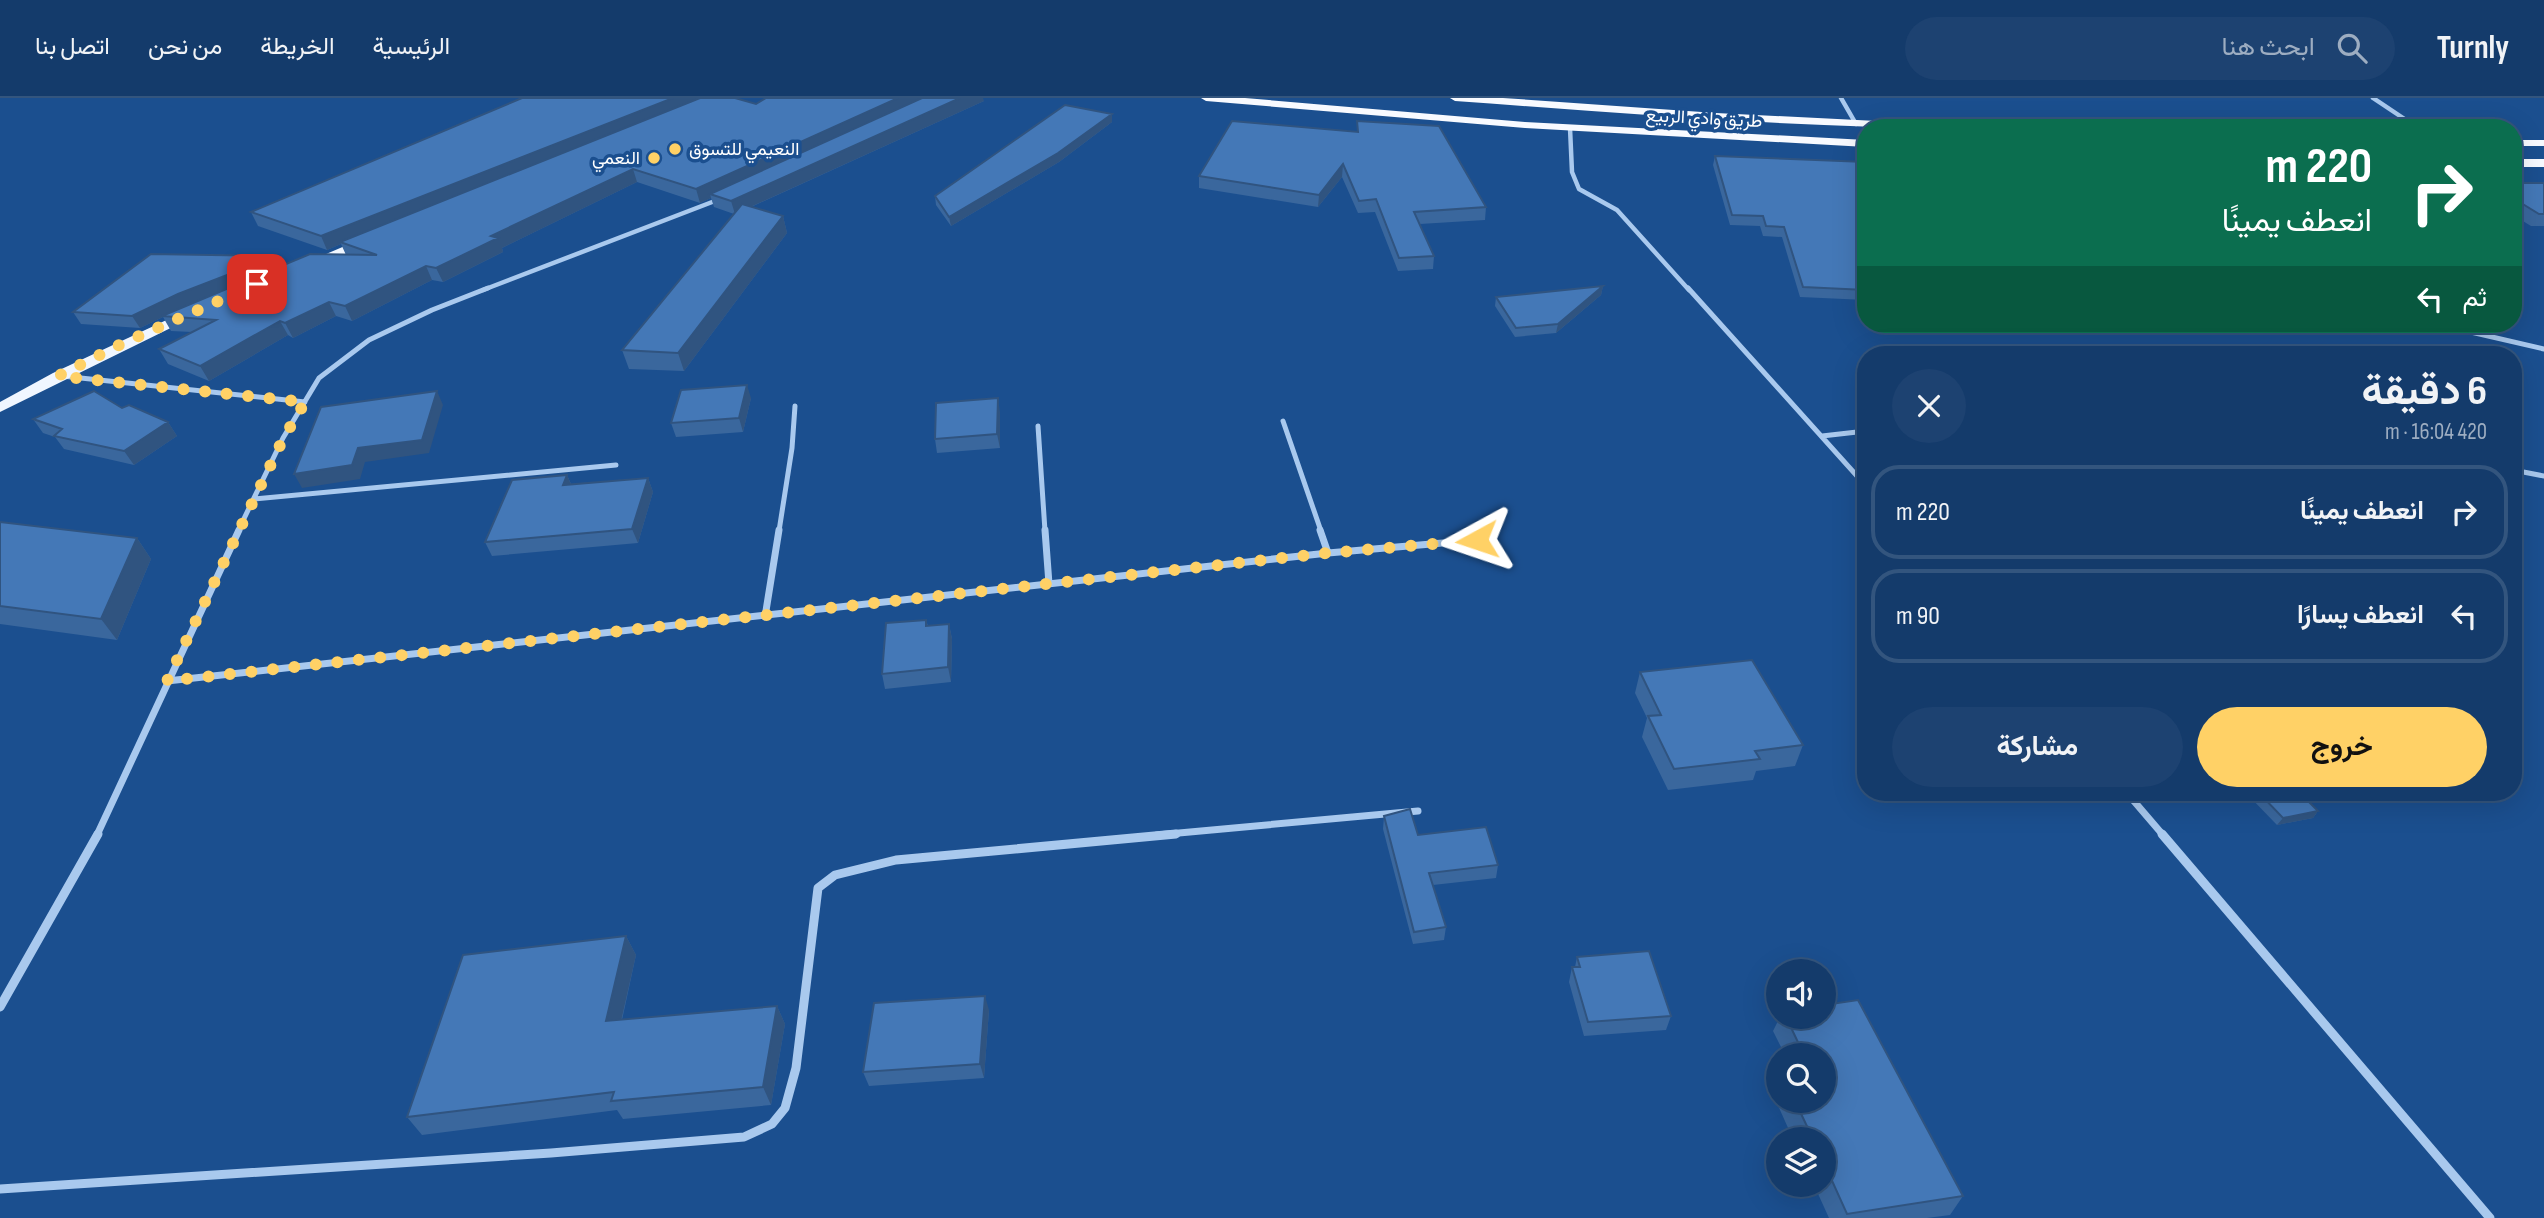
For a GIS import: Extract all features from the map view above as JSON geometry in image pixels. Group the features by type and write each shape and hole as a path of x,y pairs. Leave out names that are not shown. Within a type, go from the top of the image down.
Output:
{"highway":[{"name":"طريق وادي الربيع","path":"1206,98 1334,111 1570,128 1857,144"},
{"path":"1455,98 1523,100 1856,124"},
{"path":"2522,143 2544,143"},
{"path":"2522,163 2544,163"}],"main road":[{"path":"304,265 380,236"},
{"path":"0,408 58,376 202,308"}],"street":[{"path":"1841,98 1856,124"},
{"path":"2373,98 2404,119"},
{"path":"1570,128 1572,181 1576,188 1589,199 1617,210 1857,476"},
{"path":"0,1007 103,824 167,681 283,439 319,378 369,340 432,310 621,239 731,194"},
{"path":"2475,333 2544,349"},
{"path":"58,376 305,402"},
{"path":"765,617 796,406"},
{"path":"1283,421 1328,553"},
{"path":"1038,426 1049,584"},
{"path":"1822,436 1857,432"},
{"path":"254,499 616,465"},
{"path":"2522,472 2544,476"},
{"path":"167,681 1328,553 1477,540"},
{"path":"2134,801 2490,1218"},
{"path":"0,1189 551,1153 744,1137 772,1124 785,1108 796,1068 818,888 835,875 896,860 1418,811"}],"building":[{"path":"522,98 673,98 321,236 251,212"},
{"path":"700,98 735,98 756,104 766,98 898,98 696,189 633,169 491,236 498,238 436,268 426,266 345,306 329,302 285,323 280,321 200,366 159,349 216,320 162,316 310,254 377,255 340,242"},
{"path":"922,98 960,98 731,201 710,194"},
{"path":"1065,105 1112,114 1058,153 949,217 935,196"},
{"path":"1232,121 1358,132 1357,121 1439,126 1486,207 1414,212 1434,256 1399,258 1376,199 1359,201 1343,164 1319,195 1199,176"},
{"path":"1715,156 1857,162 1857,290 1803,287 1784,227 1766,226 1763,216 1732,215"},
{"path":"2522,183 2544,183 2544,214 2539,214 2522,204"},
{"path":"742,204 783,216 678,353 622,350"},
{"path":"151,254 276,256 178,294 132,316 73,312"},
{"path":"1603,286 1558,324 1516,328 1496,297"},
{"path":"747,385 739,418 671,423 681,390"},
{"path":"94,391 122,408 129,405 168,422 124,451 54,436 62,429 33,419"},
{"path":"437,391 422,440 358,448 352,465 294,474 321,407"},
{"path":"998,398 997,434 935,439 936,403"},
{"path":"567,475 563,485 648,478 632,529 485,542 512,480"},
{"path":"0,522 137,538 101,619 0,606"},
{"path":"926,620 926,626 949,624 948,667 882,674 886,623"},
{"path":"1752,660 1803,745 1755,751 1760,759 1674,769 1648,716 1661,715 1640,672"},
{"path":"2267,801 2308,801 2318,811 2283,818"},
{"path":"1410,809 1418,835 1486,827 1498,865 1429,873 1446,927 1414,932 1384,816"},
{"path":"626,936 606,1021 777,1006 763,1087 611,1101 614,1092 407,1117 463,955"},
{"path":"1649,951 1671,1016 1588,1022 1572,967 1580,967 1577,957"},
{"path":"985,996 980,1064 863,1072 874,1003"},
{"path":"1858,1000 1963,1196 1847,1214 1836,1190 1836,1127 1807,1127 1801,1113 1836,1113 1836,1043 1798,1043 1792,1029 1836,1029 1836,1003"}],"place":[{"name":"النعيمي للتسوق","path":"675,149"},
{"name":"النعمي","path":"654,158"}],"route":[{"path":"257,284 121,344 58,376 305,402 283,439 167,681 1328,553 1477,540"}]}
